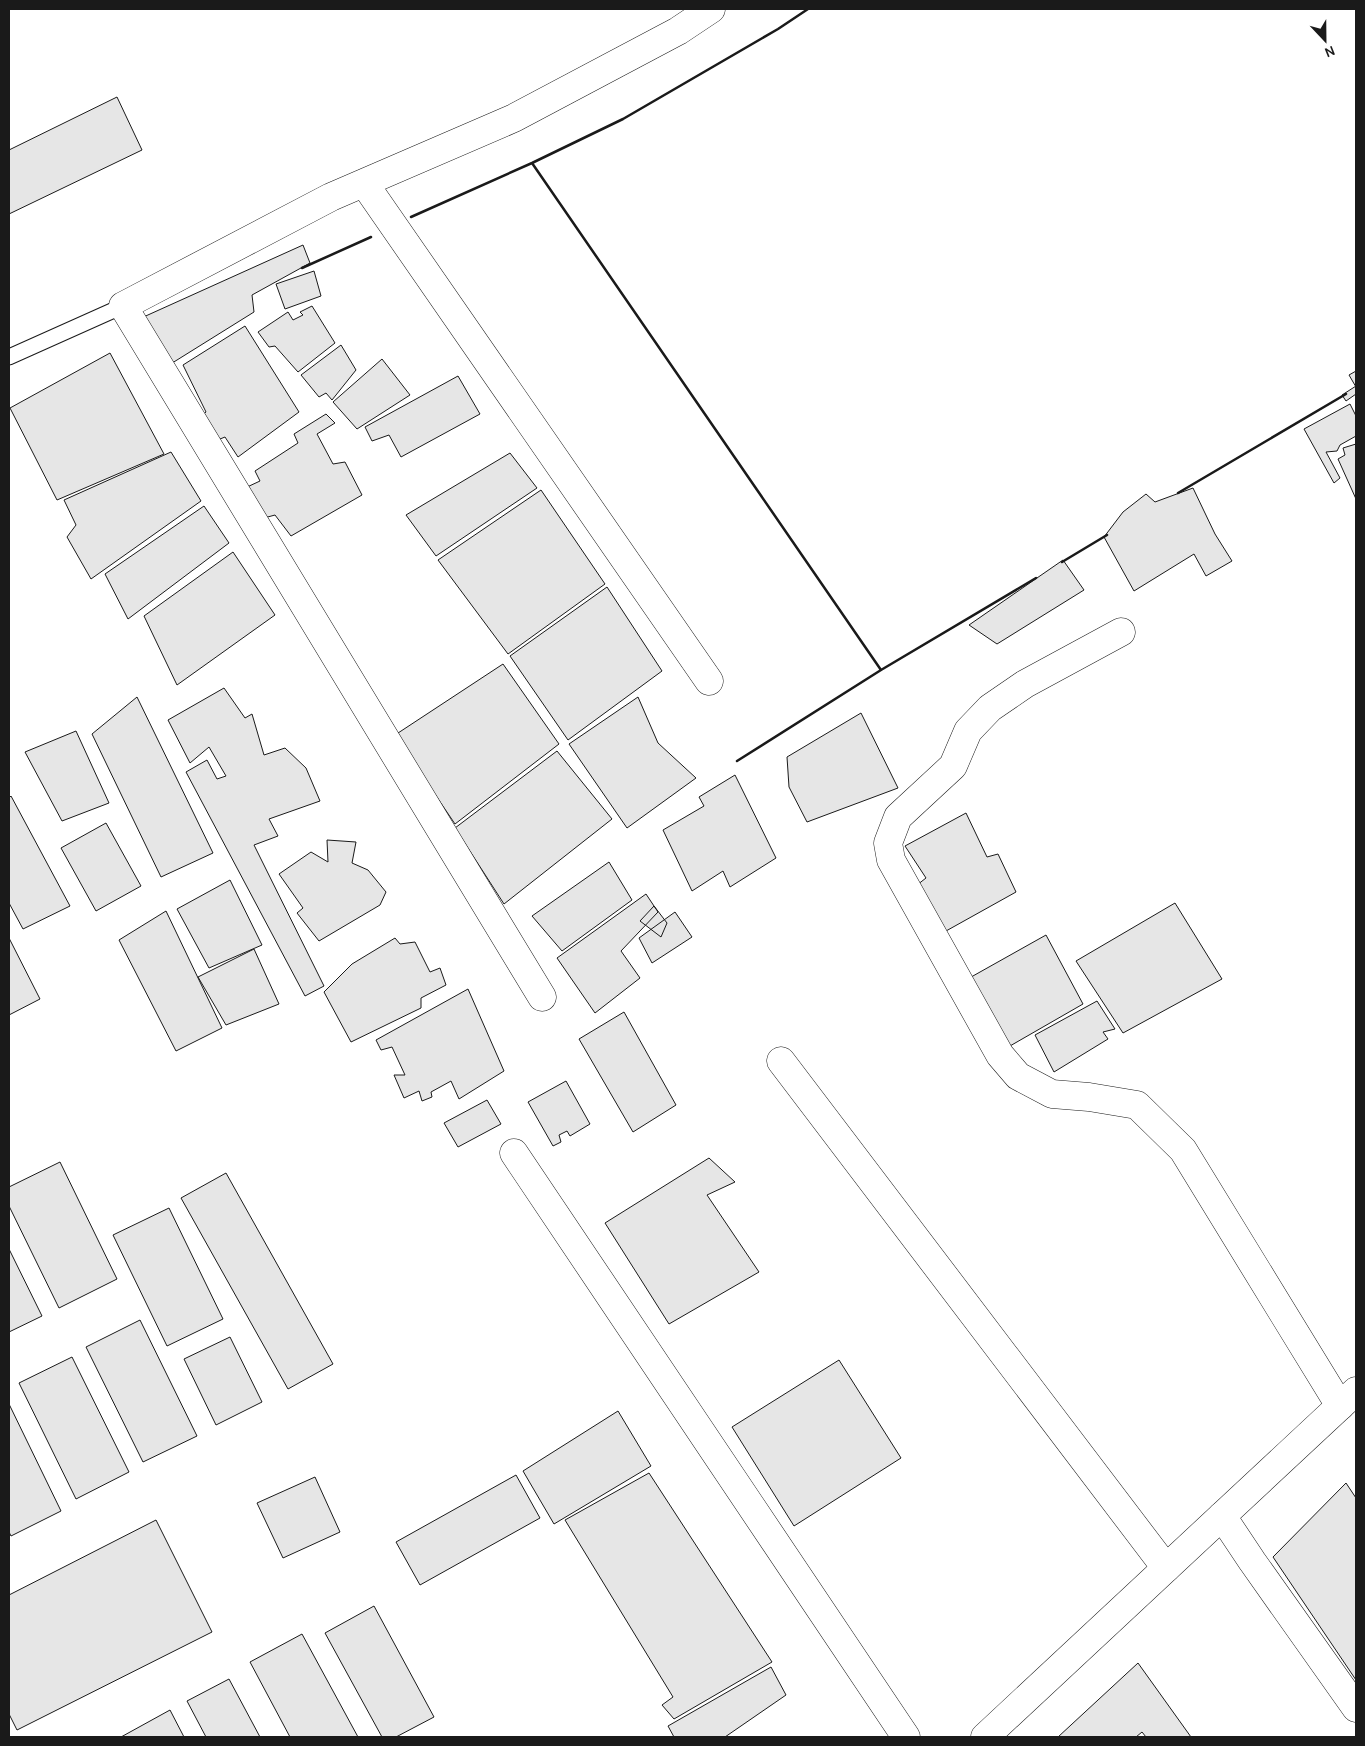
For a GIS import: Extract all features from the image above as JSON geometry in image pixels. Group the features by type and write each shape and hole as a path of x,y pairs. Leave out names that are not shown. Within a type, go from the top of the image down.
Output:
{"street":[{"path":"542,997 123,306 331,197 514,118 678,32 712,9"},
{"path":"364,183 709,681"},
{"path":"985,1737 1348,1399 1183,1150 1137,1105 1089,1097 1052,1094 1018,1076 1000,1055 891,860 888,843 898,817 953,766 968,731 990,708 1025,684 1121,632"},
{"path":"781,1061 1166,1568"},
{"path":"514,1153 906,1737"},
{"path":"1222,1516 1356,1708"}],"lane":[{"path":"9,357 123,306"}],"building":[{"path":"117,97 142,150 9,214 9,150"},
{"path":"303,245 310,263 252,295 254,312 169,365 139,319"},
{"path":"314,271 321,296 285,309 276,284"},
{"path":"312,306 335,343 298,372 275,346 269,347 258,332 288,312 293,320 303,315 300,312"},
{"path":"245,326 299,412 238,457 225,437 215,441 199,418 206,412 183,365"},
{"path":"341,345 356,370 332,400 326,393 319,397 301,375"},
{"path":"110,353 164,454 57,500 10,408"},
{"path":"382,359 410,395 357,429 333,402"},
{"path":"1356,371 1356,387 1349,375"},
{"path":"458,376 480,414 401,457 389,435 372,441 365,427"},
{"path":"1356,386 1356,394 1346,401 1342,395"},
{"path":"1350,404 1356,416 1356,436 1340,445 1337,451 1326,452 1340,478 1334,483 1304,429"},
{"path":"326,414 335,423 317,434 333,464 345,462 362,495 291,536 275,515 264,518 245,488 260,481 255,471 298,443 294,434"},
{"path":"1356,444 1356,499 1338,459 1345,455 1343,448"},
{"path":"171,452 201,501 91,579 67,537 76,525 64,500"},
{"path":"510,453 537,488 436,556 406,515"},
{"path":"1193,488 1215,534 1232,561 1206,576 1194,554 1134,591 1104,537 1123,512 1146,494 1155,502"},
{"path":"541,490 605,584 508,654 438,560"},
{"path":"204,506 229,543 128,619 105,574"},
{"path":"233,552 275,615 177,685 144,616"},
{"path":"1063,560 1084,590 997,644 969,625"},
{"path":"607,587 662,671 568,740 510,656"},
{"path":"503,664 559,744 455,824 395,735"},
{"path":"224,688 245,718 252,714 264,755 285,748 306,768 320,801 269,819 278,836 254,845 324,986 305,996 186,772 207,760 217,779 226,776 209,747 190,763 168,720"},
{"path":"137,697 213,853 161,877 92,734"},
{"path":"638,697 658,743 696,778 627,828 569,744"},
{"path":"861,713 898,788 807,822 789,787 787,757"},
{"path":"76,731 109,803 62,821 25,752"},
{"path":"557,751 612,819 504,904 455,828"},
{"path":"735,775 776,858 730,887 723,871 692,891 663,830 704,806 699,797"},
{"path":"11,796 70,906 23,929 9,903 9,798"},
{"path":"966,813 987,857 998,854 1016,892 946,931 917,885 926,878 905,846"},
{"path":"106,823 141,886 96,911 61,848"},
{"path":"327,840 356,842 352,863 368,870 386,892 380,905 319,941 297,913 303,908 279,874 311,852 328,862"},
{"path":"609,862 632,900 562,951 532,916"},
{"path":"230,880 262,945 209,968 177,909"},
{"path":"646,894 658,912 621,951 640,978 595,1013 557,958"},
{"path":"1175,903 1222,979 1123,1033 1076,961"},
{"path":"654,906 667,923 661,937 640,921"},
{"path":"166,911 222,1028 176,1051 119,940"},
{"path":"675,912 692,937 652,963 639,938"},
{"path":"1046,935 1083,1004 1003,1050 964,981"},
{"path":"9,938 40,999 9,1015"},
{"path":"395,938 400,944 415,942 430,972 440,968 446,985 421,998 421,1008 351,1042 324,992 352,964"},
{"path":"254,949 279,1004 226,1025 198,977"},
{"path":"468,989 504,1071 459,1099 451,1081 431,1092 432,1097 422,1101 419,1091 404,1098 394,1075 405,1075 392,1047 381,1050 376,1040"},
{"path":"1097,1001 1115,1029 1103,1032 1108,1039 1054,1072 1035,1035"},
{"path":"624,1012 676,1105 633,1132 579,1039"},
{"path":"566,1081 590,1124 570,1136 567,1131 559,1135 561,1142 553,1146 528,1102"},
{"path":"487,1100 501,1124 458,1147 444,1123"},
{"path":"709,1158 735,1182 707,1195 759,1272 669,1324 605,1223"},
{"path":"60,1162 117,1279 59,1308 9,1206 9,1187"},
{"path":"226,1173 333,1364 288,1389 181,1198"},
{"path":"169,1208 223,1319 167,1346 113,1235"},
{"path":"9,1249 42,1316 9,1332"},
{"path":"140,1320 197,1436 143,1462 86,1347"},
{"path":"230,1337 262,1402 216,1425 184,1359"},
{"path":"72,1357 129,1472 76,1499 19,1383"},
{"path":"839,1360 901,1458 794,1526 732,1427"},
{"path":"9,1404 61,1511 11,1536 9,1532"},
{"path":"618,1411 651,1466 554,1524 523,1471"},
{"path":"649,1473 772,1662 674,1719 662,1705 673,1697 565,1520"},
{"path":"516,1475 540,1518 420,1585 396,1542"},
{"path":"315,1477 340,1532 283,1558 257,1503"},
{"path":"1346,1483 1356,1498 1356,1680 1273,1557"},
{"path":"156,1520 212,1632 17,1730 9,1714 9,1595"},
{"path":"374,1606 434,1717 396,1737 382,1737 325,1633"},
{"path":"302,1634 358,1737 290,1737 250,1662"},
{"path":"1138,1663 1191,1737 1146,1737 1142,1732 1136,1737 1058,1737"},
{"path":"771,1667 786,1695 725,1737 674,1737 668,1726"},
{"path":"229,1679 260,1737 206,1737 187,1701"},
{"path":"170,1710 184,1737 121,1737"}],"wall":[{"path":"411,217 532,163 623,119 778,29 808,9"},
{"path":"532,163 881,670 1036,578"},
{"path":"302,268 371,237"},
{"path":"1178,493 1346,394"},
{"path":"1062,562 1107,535"},
{"path":"737,761 881,670"}]}
